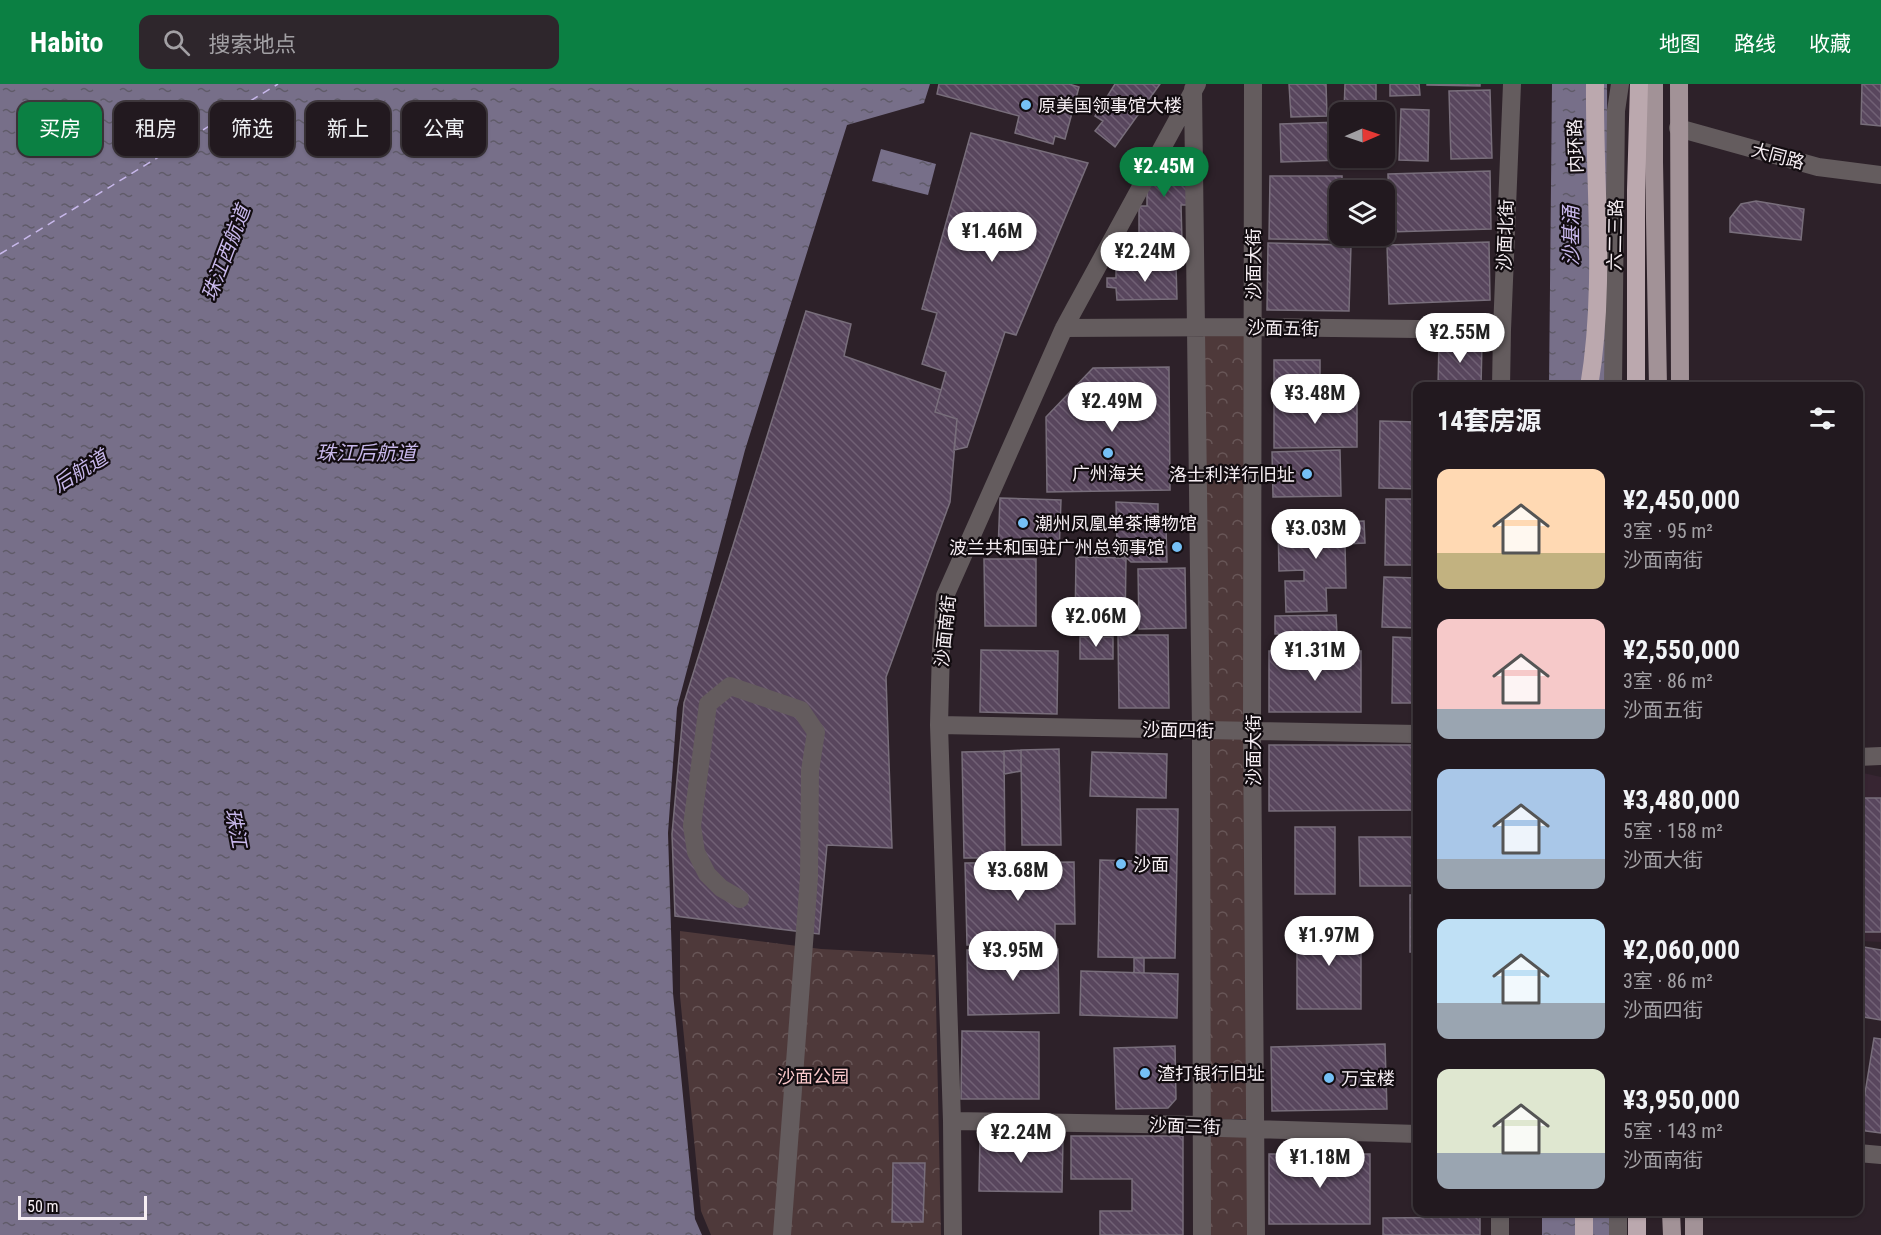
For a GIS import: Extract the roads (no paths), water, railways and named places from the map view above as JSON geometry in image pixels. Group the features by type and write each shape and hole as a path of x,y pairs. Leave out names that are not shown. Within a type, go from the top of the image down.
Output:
{"highway":[{"name":"内环路","path":"1590,382 1597,331 1594,84"},
{"path":"1636,382 1636,190 1639,84"},
{"path":"1584,1216 1584,1235"},
{"path":"1637,1216 1637,1235"}],"main road":[{"path":"1654,84 1653,162 1658,382"},
{"path":"1679,84 1680,382"},
{"path":"1671,1216 1672,1235"},
{"path":"1694,1216 1694,1235"}],"street":[{"name":"沙面大街","path":"1253,84 1252,732 1256,1235"},
{"name":"沙面北街","path":"1501,382 1512,84"},
{"name":"六二三路","path":"1613,382 1616,111 1620,84"},
{"path":"1195,86 1201,731 1202,1235"},
{"name":"沙面南街","path":"953,1235 952,1121 939,725 945,596 1064,328 1195,86"},
{"name":"大同路","path":"1678,128 1818,167 1881,175"},
{"name":"沙面五街","path":"1064,328 1253,327 1502,330"},
{"path":"740,899 721,888 707,874 696,852 692,826 708,704 730,686 801,710 816,732 810,771 809,877 782,1235"},
{"name":"沙面四街","path":"939,725 1413,734"},
{"path":"1863,757 1881,756"},
{"name":"沙面三街","path":"952,1121 1202,1125 1413,1134"},
{"path":"1863,1153 1881,1155"},
{"path":"1500,1216 1500,1235"},
{"path":"1618,1216 1618,1235"}],"water":[{"name":"珠江后航道","path":"0,84 930,84 924,103 847,125 745,450 677,708 668,833 673,993 695,1219 702,1235 0,1235"},
{"name":"沙基涌","path":"1552,84 1607,84 1609,382 1549,382"},
{"path":"881,149 936,164 928,195 872,181"},
{"path":"1542,1216 1611,1216 1611,1235 1542,1235"}],"place":[{"name":"原美国领事馆大楼","path":"1026,105"},
{"name":"广州海关","path":"1108,453"},
{"name":"洛士利洋行旧址","path":"1307,474"},
{"name":"潮州凤凰单茶博物馆","path":"1023,523"},
{"name":"波兰共和国驻广州总领事馆","path":"1177,547"},
{"name":"沙面","path":"1121,864"},
{"name":"渣打银行旧址","path":"1145,1073"},
{"name":"万宝楼","path":"1329,1078"}],"water label":[{"name":"珠江西航道","path":"226,253"},
{"name":"后航道","path":"80,471"},
{"name":"珠江","path":"236,828"}],"park label":[{"name":"沙面公园","path":"813,1076"}]}
